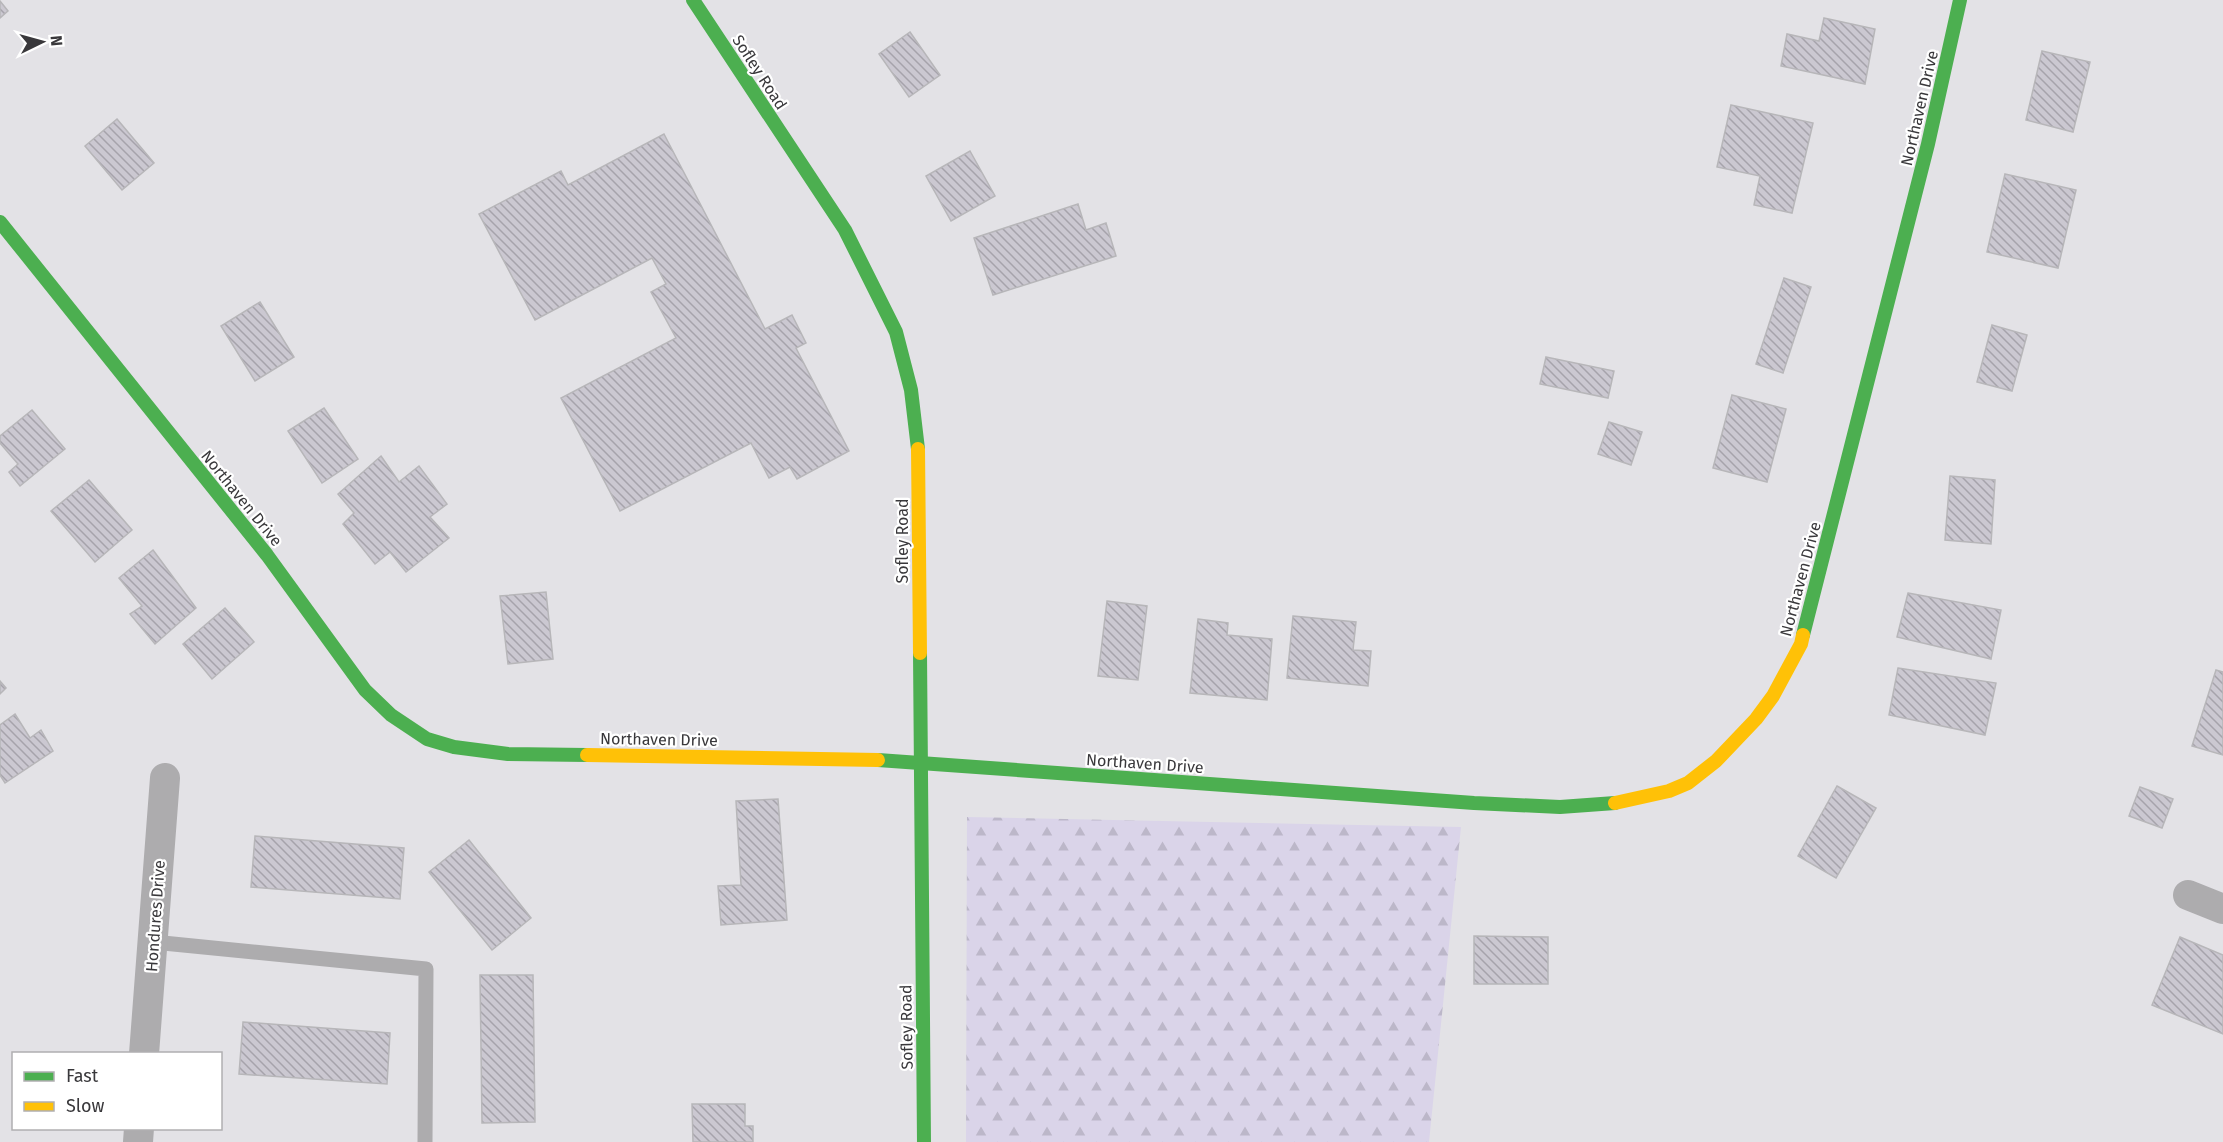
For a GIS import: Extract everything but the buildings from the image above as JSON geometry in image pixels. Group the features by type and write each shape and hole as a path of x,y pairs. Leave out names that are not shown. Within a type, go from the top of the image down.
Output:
{"street":[{"name":"Sofley Road","path":"693,0 845,230 896,332 911,390 918,451 924,1142"},
{"name":"Northaven Drive","path":"0,222 267,555 365,690 391,715 427,739 454,747 508,754 883,760 1474,803 1560,807 1605,805 1635,801 1669,791 1688,783 1716,761 1756,719 1773,696 1801,644 1928,144 1960,0"},
{"name":"Hondures Drive","path":"144,1052 165,778"},
{"path":"2188,895 2223,909"}],"lane":[{"path":"153,942 426,969 425,1142"}],"green space":[{"path":"967,817 1461,827 1429,1142 966,1142"}],"traffic: fast":[{"path":"693,0 845,230 896,332 911,390 918,449"},
{"path":"1803,635 1928,144 1960,0"},
{"path":"0,222 267,555 365,690 391,715 427,739 454,747 508,754 587,755"},
{"path":"920,653 924,1142"},
{"path":"878,760 1474,803 1560,807 1615,803"}],"traffic: slow":[{"path":"918,449 920,653"},
{"path":"1615,803 1669,791 1688,783 1716,761 1756,719 1773,696 1801,644 1803,635"},
{"path":"587,755 878,760"}]}
